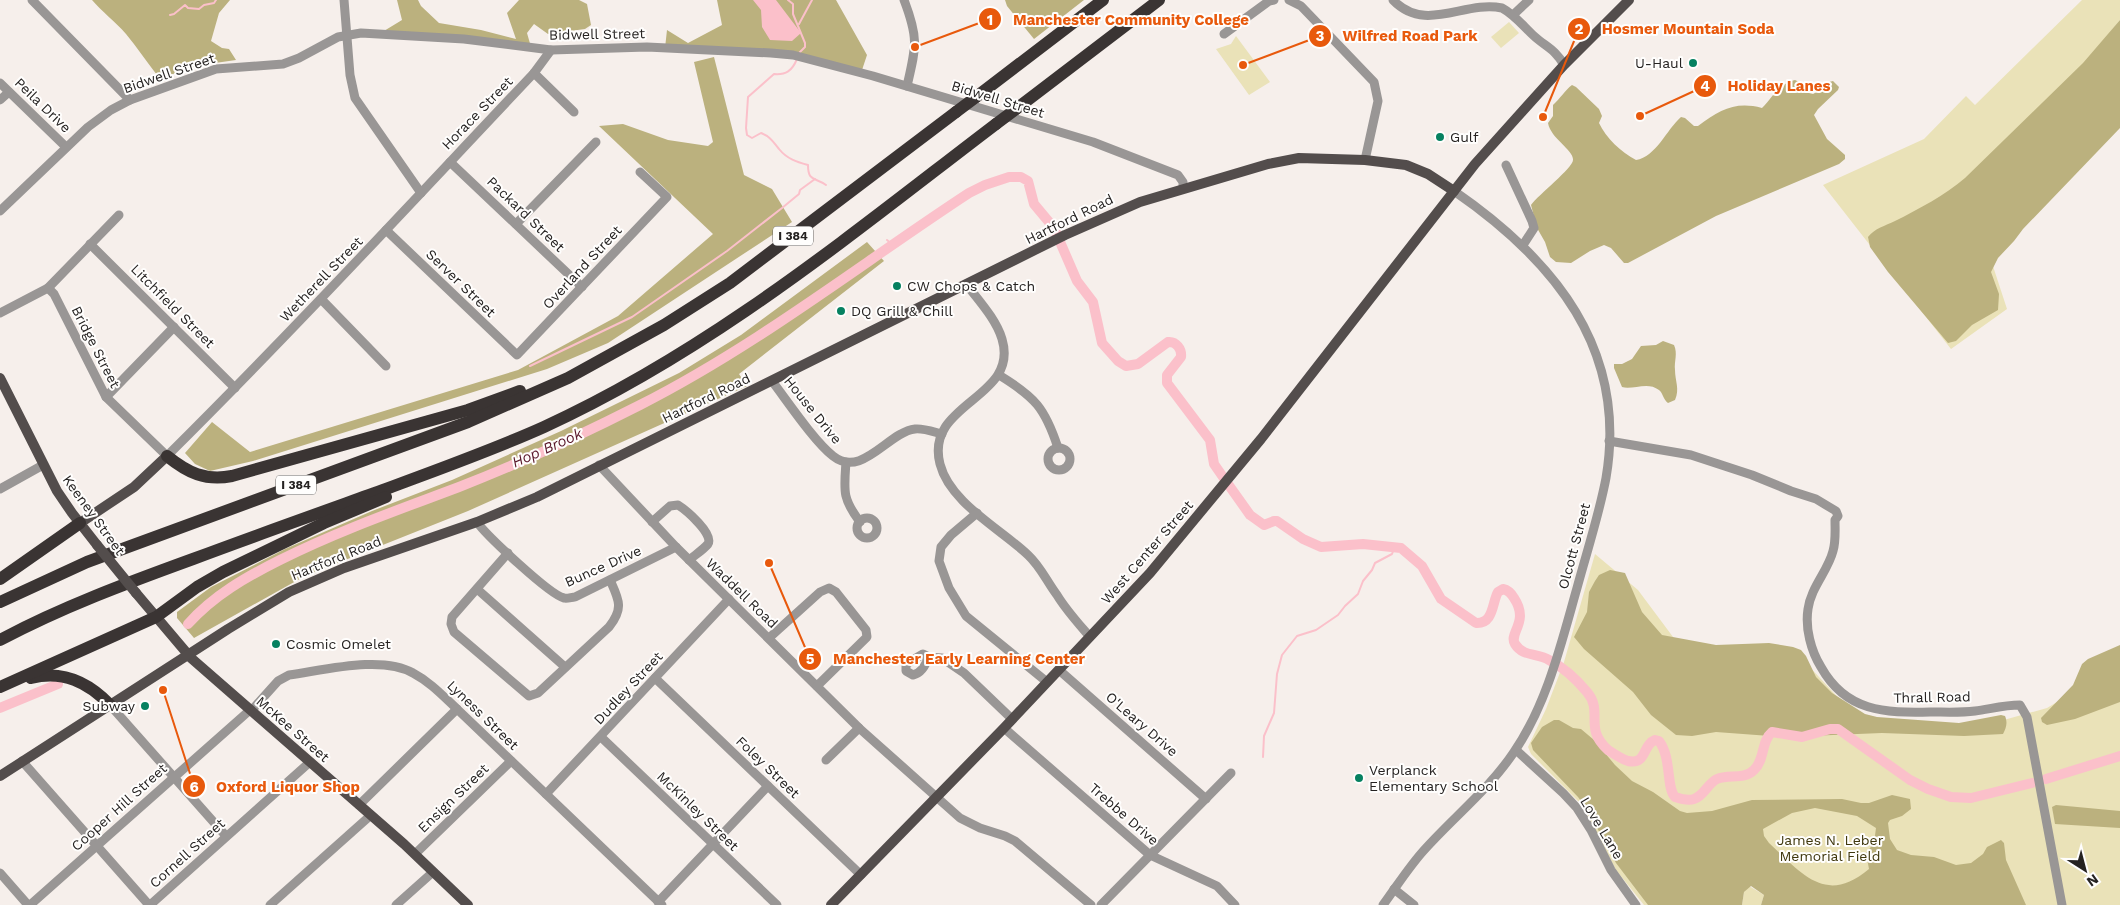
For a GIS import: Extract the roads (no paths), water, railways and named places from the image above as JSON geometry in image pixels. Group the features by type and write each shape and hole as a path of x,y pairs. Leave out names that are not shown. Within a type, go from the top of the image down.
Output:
{"highway":[{"name":"I 384","path":"0,602 95,559 475,420 591,366 664,325 730,282 1103,0"},
{"name":"I 384","path":"0,640 54,613 114,588 449,466 562,418 635,380 701,342 773,293 1158,0"},
{"path":"167,456 186,470 200,476 218,478 237,475 480,406 559,375 591,366"},
{"path":"0,687 156,617 197,587 223,572 324,523 415,486 449,466"},
{"path":"0,579 80,523"},
{"path":"0,687 38,676 61,676 86,684 110,705"}],"main road":[{"name":"West Center Street","path":"831,905 1004,728 1150,573 1230,477 1454,191 1513,121 1564,65 1629,0"},
{"name":"Hartford Road","path":"0,776 261,608 316,579 477,522 537,497 1119,209 1182,188 1290,160 1317,158 1388,162 1412,167 1439,180 1454,191"},
{"name":"Keeney Street","path":"0,378 62,499 187,655"},
{"name":"Wetherell Street","path":"80,523 134,487 167,456"},
{"name":"McKee Street","path":"187,655 415,854 468,905"}],"street":[{"path":"32,0 130,100"},
{"path":"344,0 350,75 355,98 421,193"},
{"path":"904,0 914,27 916,41 907,86"},
{"path":"1224,34 1268,1 1274,0"},
{"path":"1289,0 1301,6 1374,82 1378,102 1365,160"},
{"path":"1393,0 1409,12 1422,15 1472,4 1488,4 1501,8 1513,15 1540,41 1546,44 1560,58 1564,65"},
{"path":"1513,15 1528,0"},
{"name":"Bidwell Street","path":"0,211 88,127 111,110 130,100 216,69 283,64 299,58 338,37 361,33 464,39 551,50 648,47 771,52 797,56 907,86 1093,142 1180,176 1183,182 1182,188"},
{"name":"Horace Street","path":"421,193 534,73 551,50"},
{"path":"534,73 574,112"},
{"name":"Peila Drive","path":"0,83 66,147"},
{"path":"0,100 9,92"},
{"path":"516,224 596,142"},
{"name":"Packard Street","path":"450,162 582,288"},
{"path":"1506,165 1534,228 1523,245"},
{"name":"Overland Street","path":"517,355 667,197 640,172"},
{"name":"Olcott Street","path":"1383,905 1425,849 1499,772 1516,750 1534,718 1558,655 1606,477 1609,441 1604,385 1587,333 1576,310 1557,282 1523,245 1454,191"},
{"name":"Wetherell Street","path":"167,456 236,388 421,193"},
{"path":"0,313 48,288 119,216"},
{"name":"Server Street","path":"386,230 517,355"},
{"name":"Litchfield Street","path":"90,244 236,388"},
{"path":"967,285 994,323 1002,338 1005,354 999,375 988,387 948,420 938,450 940,465 948,482 960,497 1036,564 1073,618 1090,636"},
{"name":"Bridge Street","path":"48,288 54,294 106,397 167,456"},
{"path":"321,299 386,366"},
{"path":"106,397 174,327"},
{"path":"999,375 1023,389 1038,404 1050,423 1058,448"},
{"name":"House Drive","path":"772,381 824,448 834,458 846,462 858,461 872,454 902,433 916,429 942,434"},
{"name":"Thrall Road","path":"1609,441 1691,455 1816,499 1836,511 1838,516 1835,520 1833,551 1810,596 1807,611 1811,646 1822,670 1832,684 1846,695 1864,706 1878,710 1892,712 1975,711 2006,705 2020,705 2027,717 2062,905"},
{"path":"846,462 844,492 848,506 860,522"},
{"path":"0,489 43,465"},
{"name":"Waddell Road","path":"599,466 728,600 859,728 968,823 1005,836 1025,848 1090,905"},
{"path":"652,522 670,506 678,505 685,509 706,532 709,538 708,543 690,560"},
{"path":"977,513 940,547 939,560 949,588 966,616 990,638 1034,670 1047,682"},
{"name":"Bunce Drive","path":"477,522 508,554 555,594 565,598 575,597 676,547"},
{"path":"508,554 452,618 451,624 454,632 529,696 538,693 609,627 616,618 619,599 610,580"},
{"path":"769,638 820,592 828,588 836,592 866,630 867,637 817,686"},
{"path":"477,589 565,667"},
{"name":"Dudley Street","path":"546,794 728,600"},
{"path":"930,657 942,658 954,665 1012,719"},
{"name":"Lyness Street","path":"250,711 278,681 289,675 377,663 397,665 413,672 430,683 660,903"},
{"name":"O'Leary Drive","path":"1059,670 1206,799"},
{"name":"Foley Street","path":"655,678 861,875"},
{"path":"110,705 226,836"},
{"path":"359,805 457,709"},
{"name":"Cooper Hill Street","path":"29,905 250,711"},
{"path":"826,760 859,728"},
{"name":"Trebbe Drive","path":"1004,728 1150,855 1217,886 1234,905"},
{"name":"McKinley Street","path":"601,737 777,905"},
{"name":"Love Lane","path":"1516,750 1577,808 1591,830 1611,870 1636,905"},
{"name":"Ensign Street","path":"415,854 511,761"},
{"path":"22,762 149,905"},
{"name":"Cornell Street","path":"149,905 310,762"},
{"path":"1101,905 1232,773"},
{"path":"660,903 768,786"},
{"path":"270,905 370,815"},
{"path":"396,905 433,872"},
{"path":"0,874 29,905"},
{"path":"1394,889 1414,905"}],"waterway":[{"path":"170,15 185,5 188,8 199,9 204,5 214,3 216,0"},
{"path":"788,0 793,4 793,14 805,43 805,47 798,54"},
{"path":"799,24 812,0"},
{"path":"797,59 793,67 788,71 782,74 774,74 748,97 747,135 752,138 761,133 767,136 789,158 808,165 811,177 826,185"},
{"path":"188,624 220,595 255,573 302,549 505,468 573,438 684,382 808,304 969,193 1009,177 1021,177 1028,181 1034,204 1054,228 1077,281 1093,302 1102,343 1118,361 1126,366 1138,364 1168,342 1178,346 1181,351 1181,357 1167,375 1167,383 1210,440 1214,464 1250,515 1264,525 1277,521 1303,539 1321,547 1363,544 1401,548 1422,566 1441,599 1476,623 1486,620 1492,612 1498,592 1503,589 1508,591 1514,598 1520,614 1520,620 1514,636 1515,644 1518,648 1526,653 1545,658 1554,663 1570,674 1583,687 1592,699 1595,727 1601,742 1608,750 1620,758 1628,761 1638,760 1651,743 1655,740 1659,741 1666,756 1672,793 1675,797 1687,800 1694,799 1701,795 1717,779 1750,773 1760,761 1766,740 1772,732 1802,737 1830,729 1838,729 1910,780 1951,797 1971,798 2032,783"},
{"path":"530,366 632,317 727,251 782,208 799,194 800,190 815,179"},
{"name":"Hop Brook","path":"887,240 893,245"},
{"path":"1263,757 1264,736 1274,713 1277,674 1282,655 1297,636 1316,630 1338,615 1358,594 1363,581 1375,563 1392,554 1395,546"},
{"name":"Hop Brook","path":"0,708 58,684"},
{"path":"2046,779 2120,756"}],"place":[{"name":"Manchester Community College","path":"915,47"},
{"name":"U-Haul","path":"1693,63"},
{"name":"Wilfred Road Park","path":"1243,65"},
{"name":"Holiday Lanes","path":"1640,116"},
{"name":"Hosmer Mountain Soda","path":"1543,117"},
{"name":"Gulf","path":"1440,137"},
{"name":"CW Chops & Catch","path":"897,286"},
{"name":"DQ Grill & Chill","path":"841,311"},
{"name":"Manchester Early Learning Center","path":"769,563"},
{"name":"Cosmic Omelet","path":"276,644"},
{"name":"Oxford Liquor Shop","path":"163,690"},
{"name":"Subway","path":"145,706"},
{"name":"Verplanck Elementary School","path":"1359,778"}],"park label":[{"name":"James N. Leber Memorial Field","path":"1830,848"}]}
